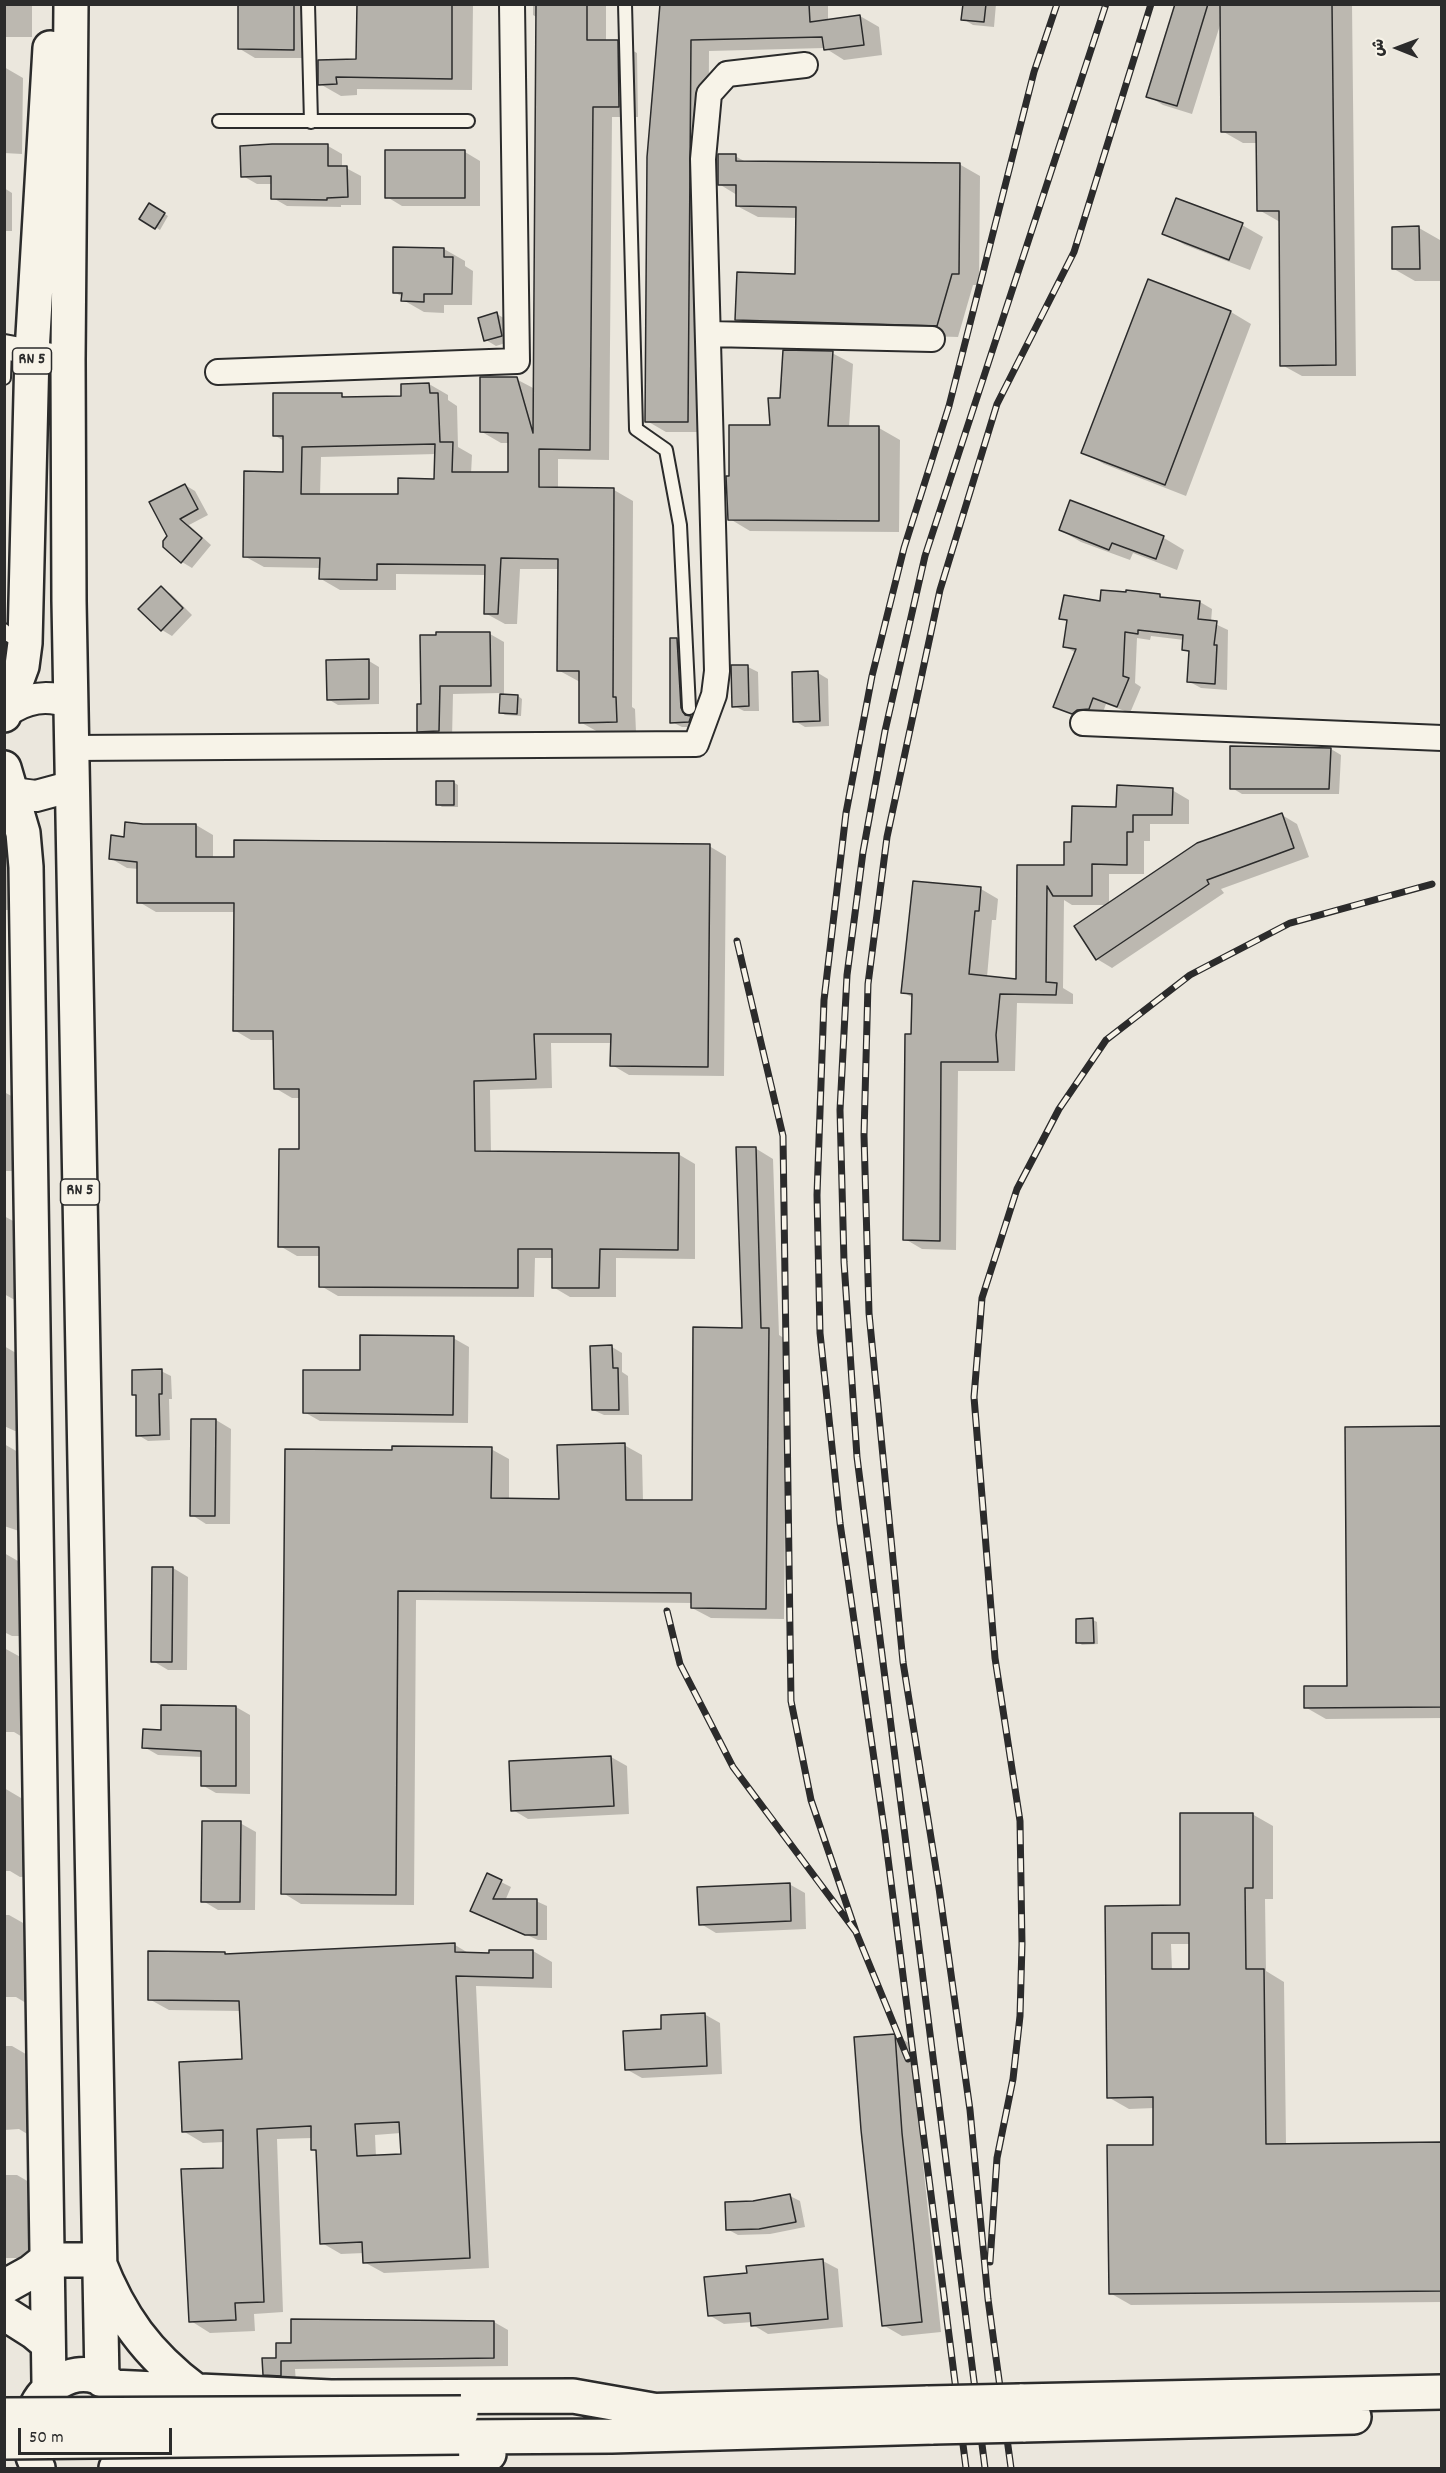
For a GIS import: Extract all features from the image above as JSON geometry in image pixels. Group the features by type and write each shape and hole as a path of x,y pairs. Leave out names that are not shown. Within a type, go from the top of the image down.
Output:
{"highway":[{"name":"RN 5","path":"5,713 22,666 15,637 14,349 52,4"},
{"name":"RN 5","path":"71,4 68,359 70,645 98,2260 107,2383"},
{"path":"15,637 70,645"},
{"path":"7,784 23,833 26,867 49,2382"},
{"path":"4,2287 31,2272 46,2260 98,2260 121,2311 136,2334 167,2368 196,2391"},
{"path":"4,2313 47,2343"},
{"path":"38,2469 29,2457 23,2441 22,2424 31,2400 49,2382 66,2375 84,2375 107,2383 196,2391 331,2397 573,2396 666,2422"},
{"path":"107,2383 125,2402 132,2420 132,2439 125,2458 116,2469"},
{"path":"1022,2413 1442,2392"},
{"path":"4,2442 460,2425 1022,2413 1442,2415"},
{"path":"4,2415 460,2425"},
{"path":"136,2469 171,2463 225,2464 559,2453 666,2422"}],"street":[{"path":"218,372 517,361 512,4"},
{"path":"72,748 696,744 714,695 717,671 703,159 709,94 727,74 805,64"},
{"path":"709,334 932,339"},
{"path":"14,349 68,359"},
{"path":"5,713 13,706 32,698 52,697 71,703"},
{"path":"1083,723 1442,738"},
{"path":"7,784 36,796 73,786"}],"lane":[{"path":"308,4 311,122"},
{"path":"625,4 636,429 666,450 680,525 688,708"},
{"path":"219,121 468,121"},
{"path":"4,378 14,349"}],"building":[{"path":"238,4 294,4 294,50 238,49"},
{"path":"357,4 452,4 452,79 336,77 337,84 318,85 318,60 356,59"},
{"path":"536,4 587,4 587,40 618,40 619,107 593,107 590,450 539,449 539,487 614,488 613,697 616,697 617,722 579,723 579,671 557,671 558,559 501,558 498,614 484,614 485,565 377,564 377,580 319,579 320,558 243,557 244,471 283,472 283,436 273,436 273,393 342,393 342,397 401,396 401,384 429,383 430,393 438,393 440,442 453,442 452,472 508,472 508,433 480,432 480,377 517,377 533,433","holes":["435,444 434,479 398,478 398,494 301,494 302,447"]},
{"path":"660,4 809,4 810,22 860,15 864,45 824,50 822,37 691,40 688,422 645,422 647,157"},
{"path":"963,4 986,4 984,22 961,20"},
{"path":"1175,4 1208,4 1177,106 1146,97"},
{"path":"1220,4 1332,4 1336,365 1280,366 1279,211 1257,211 1256,132 1221,132"},
{"path":"328,144 328,166 347,166 348,197 327,198 327,200 271,199 271,176 241,177 240,146"},
{"path":"385,150 465,150 465,198 385,198"},
{"path":"718,154 736,154 736,161 960,163 959,274 952,274 937,326 735,320 737,272 795,274 796,207 736,206 736,185 718,185"},
{"path":"1176,198 1243,223 1229,260 1162,234"},
{"path":"149,203 165,213 155,229 139,219"},
{"path":"1419,226 1420,269 1392,269 1392,227"},
{"path":"393,247 444,248 444,257 453,257 452,294 424,294 424,302 401,301 402,293 393,293"},
{"path":"1148,279 1231,311 1165,485 1081,453"},
{"path":"497,312 502,336 484,341 478,318"},
{"path":"783,350 833,351 828,426 879,426 879,521 728,520 726,476 729,476 729,425 770,425 768,398 780,398"},
{"path":"185,484 198,509 180,519 202,538 181,563 163,547 163,541 167,536 149,502"},
{"path":"1070,500 1164,536 1156,559 1112,543 1109,550 1059,530"},
{"path":"161,586 183,608 161,631 138,609"},
{"path":"1101,590 1126,592 1126,590 1160,594 1160,597 1200,601 1198,619 1217,621 1214,645 1217,645 1215,684 1187,682 1189,651 1182,650 1183,635 1138,630 1138,634 1125,632 1123,676 1129,678 1117,707 1093,698 1089,709 1077,710 1072,714 1053,707 1076,649 1063,647 1067,620 1059,619 1064,595 1100,601"},
{"path":"436,632 490,632 491,686 440,686 439,731 417,732 417,704 421,704 420,635 436,635"},
{"path":"670,638 677,638 681,708 685,715 691,716 689,722 670,723"},
{"path":"369,659 369,699 327,700 326,660"},
{"path":"731,665 748,665 749,706 732,707"},
{"path":"818,671 820,721 793,722 792,672"},
{"path":"500,694 518,695 517,714 499,713"},
{"path":"1230,746 1331,748 1329,789 1230,789"},
{"path":"436,781 454,781 454,805 436,805"},
{"path":"1117,785 1173,788 1172,815 1133,815 1133,832 1127,832 1127,865 1092,864 1092,896 1053,896 1047,886 1046,982 1057,983 1056,995 1000,994 996,1035 998,1062 941,1062 940,1241 903,1240 905,1034 911,1034 912,994 901,993 913,881 981,887 979,911 975,911 969,974 1016,979 1017,865 1064,865 1064,842 1071,842 1072,806 1116,807"},
{"path":"1282,813 1294,848 1207,880 1209,884 1096,960 1074,926 1197,843"},
{"path":"125,822 196,824 196,857 234,857 234,840 710,844 708,1067 610,1066 611,1034 534,1034 536,1079 474,1081 475,1151 679,1153 678,1250 600,1249 599,1288 552,1288 552,1249 518,1249 518,1288 319,1287 319,1247 278,1247 279,1149 299,1149 299,1089 274,1089 273,1031 233,1031 234,903 137,903 137,862 109,859 111,835 124,837"},
{"path":"736,1147 756,1147 761,1328 769,1328 766,1609 691,1608 691,1593 398,1591 396,1895 281,1894 285,1449 392,1450 392,1446 492,1447 491,1498 559,1499 557,1445 625,1443 626,1500 692,1500 693,1327 742,1328"},
{"path":"360,1335 454,1336 453,1415 303,1413 303,1370 360,1370"},
{"path":"612,1345 613,1368 618,1368 619,1410 592,1410 590,1346"},
{"path":"162,1369 162,1394 159,1394 160,1435 136,1436 136,1395 132,1395 132,1370"},
{"path":"191,1419 216,1419 215,1516 190,1516"},
{"path":"1442,1426 1442,1707 1304,1708 1304,1686 1347,1686 1345,1427"},
{"path":"152,1567 173,1567 172,1662 151,1662"},
{"path":"1093,1618 1094,1643 1076,1643 1076,1619"},
{"path":"161,1705 236,1706 236,1786 201,1786 201,1751 142,1748 143,1729 161,1730"},
{"path":"611,1756 614,1806 511,1811 509,1761"},
{"path":"1180,1813 1253,1813 1253,1888 1245,1888 1246,1969 1264,1969 1266,2144 1442,2142 1442,2291 1109,2294 1107,2145 1153,2145 1153,2097 1107,2098 1105,1906 1180,1905","holes":["1152,1933 1189,1933 1189,1969 1152,1969"]},
{"path":"202,1821 241,1821 240,1902 201,1902"},
{"path":"487,1873 502,1880 493,1899 537,1899 537,1935 525,1935 470,1911"},
{"path":"790,1883 791,1921 699,1925 697,1887"},
{"path":"455,1943 455,1952 489,1953 489,1950 533,1950 533,1978 456,1976 470,2258 363,2263 362,2242 320,2244 316,2150 311,2150 311,2126 257,2129 264,2302 235,2303 236,2320 189,2322 181,2169 223,2168 223,2130 182,2132 179,2062 242,2059 239,2001 148,2000 148,1951 225,1952 225,1954","holes":["399,2122 401,2154 357,2156 355,2124"]},
{"path":"705,2013 707,2066 625,2070 623,2031 661,2029 661,2015"},
{"path":"895,2034 902,2133 922,2322 882,2326 861,2130 854,2037"},
{"path":"790,2194 796,2222 759,2229 726,2230 725,2202 753,2201"},
{"path":"823,2259 828,2319 751,2326 750,2313 708,2316 704,2277 747,2273 746,2266"},
{"path":"291,2319 494,2321 494,2358 281,2361 281,2376 263,2375 262,2358 276,2358 276,2343 291,2343"}],"railway":[{"path":"966,2468 885,1835 840,1523 820,1333 817,1195 824,1000 846,813 872,676 904,548 949,406 1034,72 1057,4"},
{"path":"985,2468 857,1457 844,1262 840,1110 847,975 863,852 885,731 925,556 1106,4"},
{"path":"1011,2468 988,2299 970,2110 939,1888 903,1662 869,1313 864,1135 868,984 887,837 940,590 997,404 1074,252 1151,4"},
{"path":"990,2262 997,2158 1013,2079 1020,2016 1022,1944 1020,1821 995,1658 974,1397 982,1298 1017,1189 1059,1109 1106,1040 1190,975 1290,923 1432,884"},
{"path":"737,941 783,1136 791,1701 811,1800 856,1932"},
{"path":"667,1611 680,1664 733,1767 856,1932 908,2059"}]}
